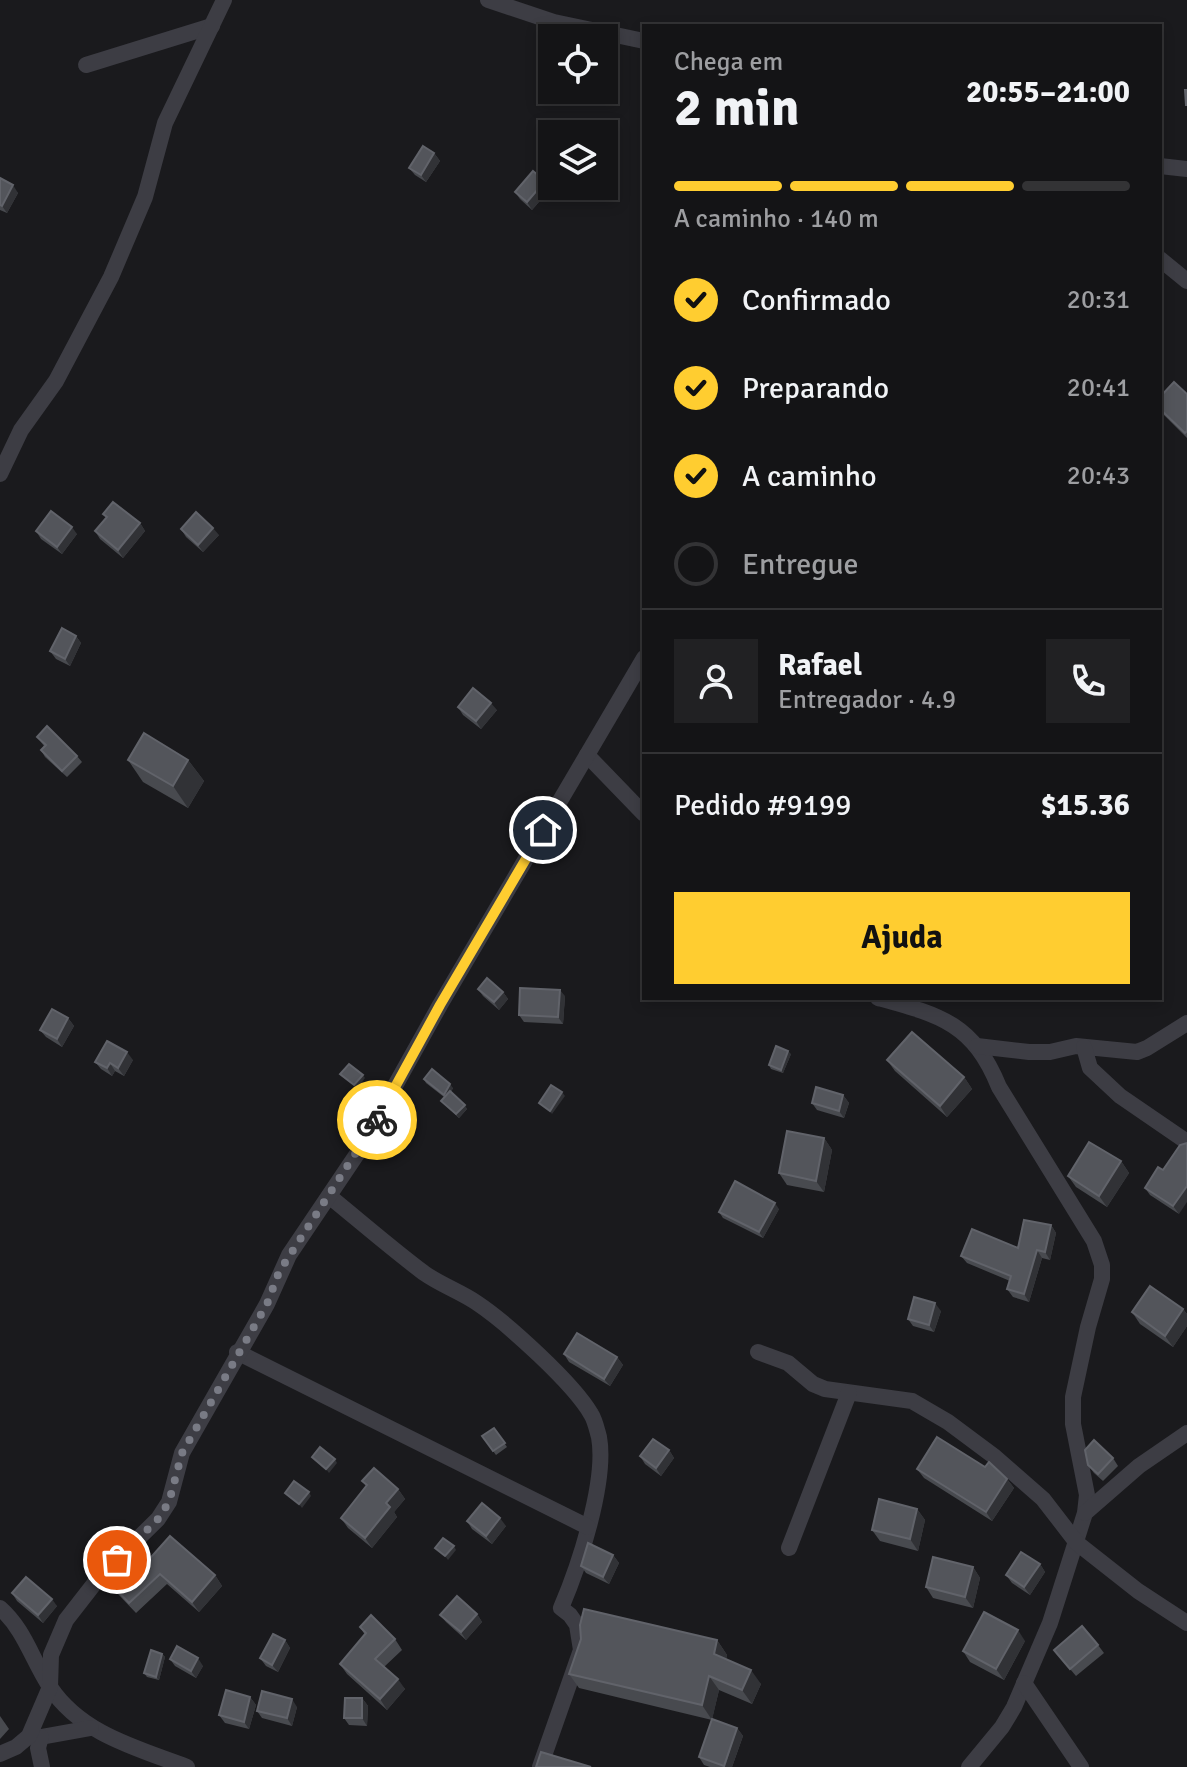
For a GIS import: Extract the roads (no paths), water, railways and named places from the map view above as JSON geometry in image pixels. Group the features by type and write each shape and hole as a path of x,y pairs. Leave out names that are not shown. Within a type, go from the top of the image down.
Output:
{"street":[{"path":"0,474 21,430 56,381 111,277 145,197 165,123 224,0"},
{"path":"488,0 554,22 642,41"},
{"path":"86,65 212,26"},
{"path":"1162,166 1187,169"},
{"path":"1162,261 1187,281"},
{"path":"42,1767 35,1736 50,1687 51,1655 66,1620 101,1575 158,1519 169,1502 182,1453 267,1304 289,1255 357,1154 440,1005 642,661"},
{"path":"587,755 642,812"},
{"path":"885,1000 939,1016 977,1046 1094,1241 1102,1265 1102,1279 1073,1397 1073,1424 1087,1495 1085,1513 1050,1623 1024,1683 1002,1727 969,1767"},
{"path":"977,1046 1029,1052 1084,1047 1137,1052 1187,1023"},
{"path":"1084,1047 1090,1068 1120,1096 1187,1142"},
{"path":"329,1196 425,1274 478,1304 545,1362 591,1414 599,1435 599,1482 574,1580 561,1608 577,1625 581,1650 540,1767"},
{"path":"237,1352 588,1527"},
{"path":"758,1352 788,1363 813,1384 849,1393 912,1401 948,1422 995,1457 1043,1499 1077,1543 1138,1591 1187,1623"},
{"path":"789,1548 849,1393"},
{"path":"1085,1513 1139,1466 1187,1433"},
{"path":"0,1608 21,1632 50,1687 91,1728 187,1767"},
{"path":"1024,1683 1081,1767"},
{"path":"0,1754 35,1736 91,1728"}]}
